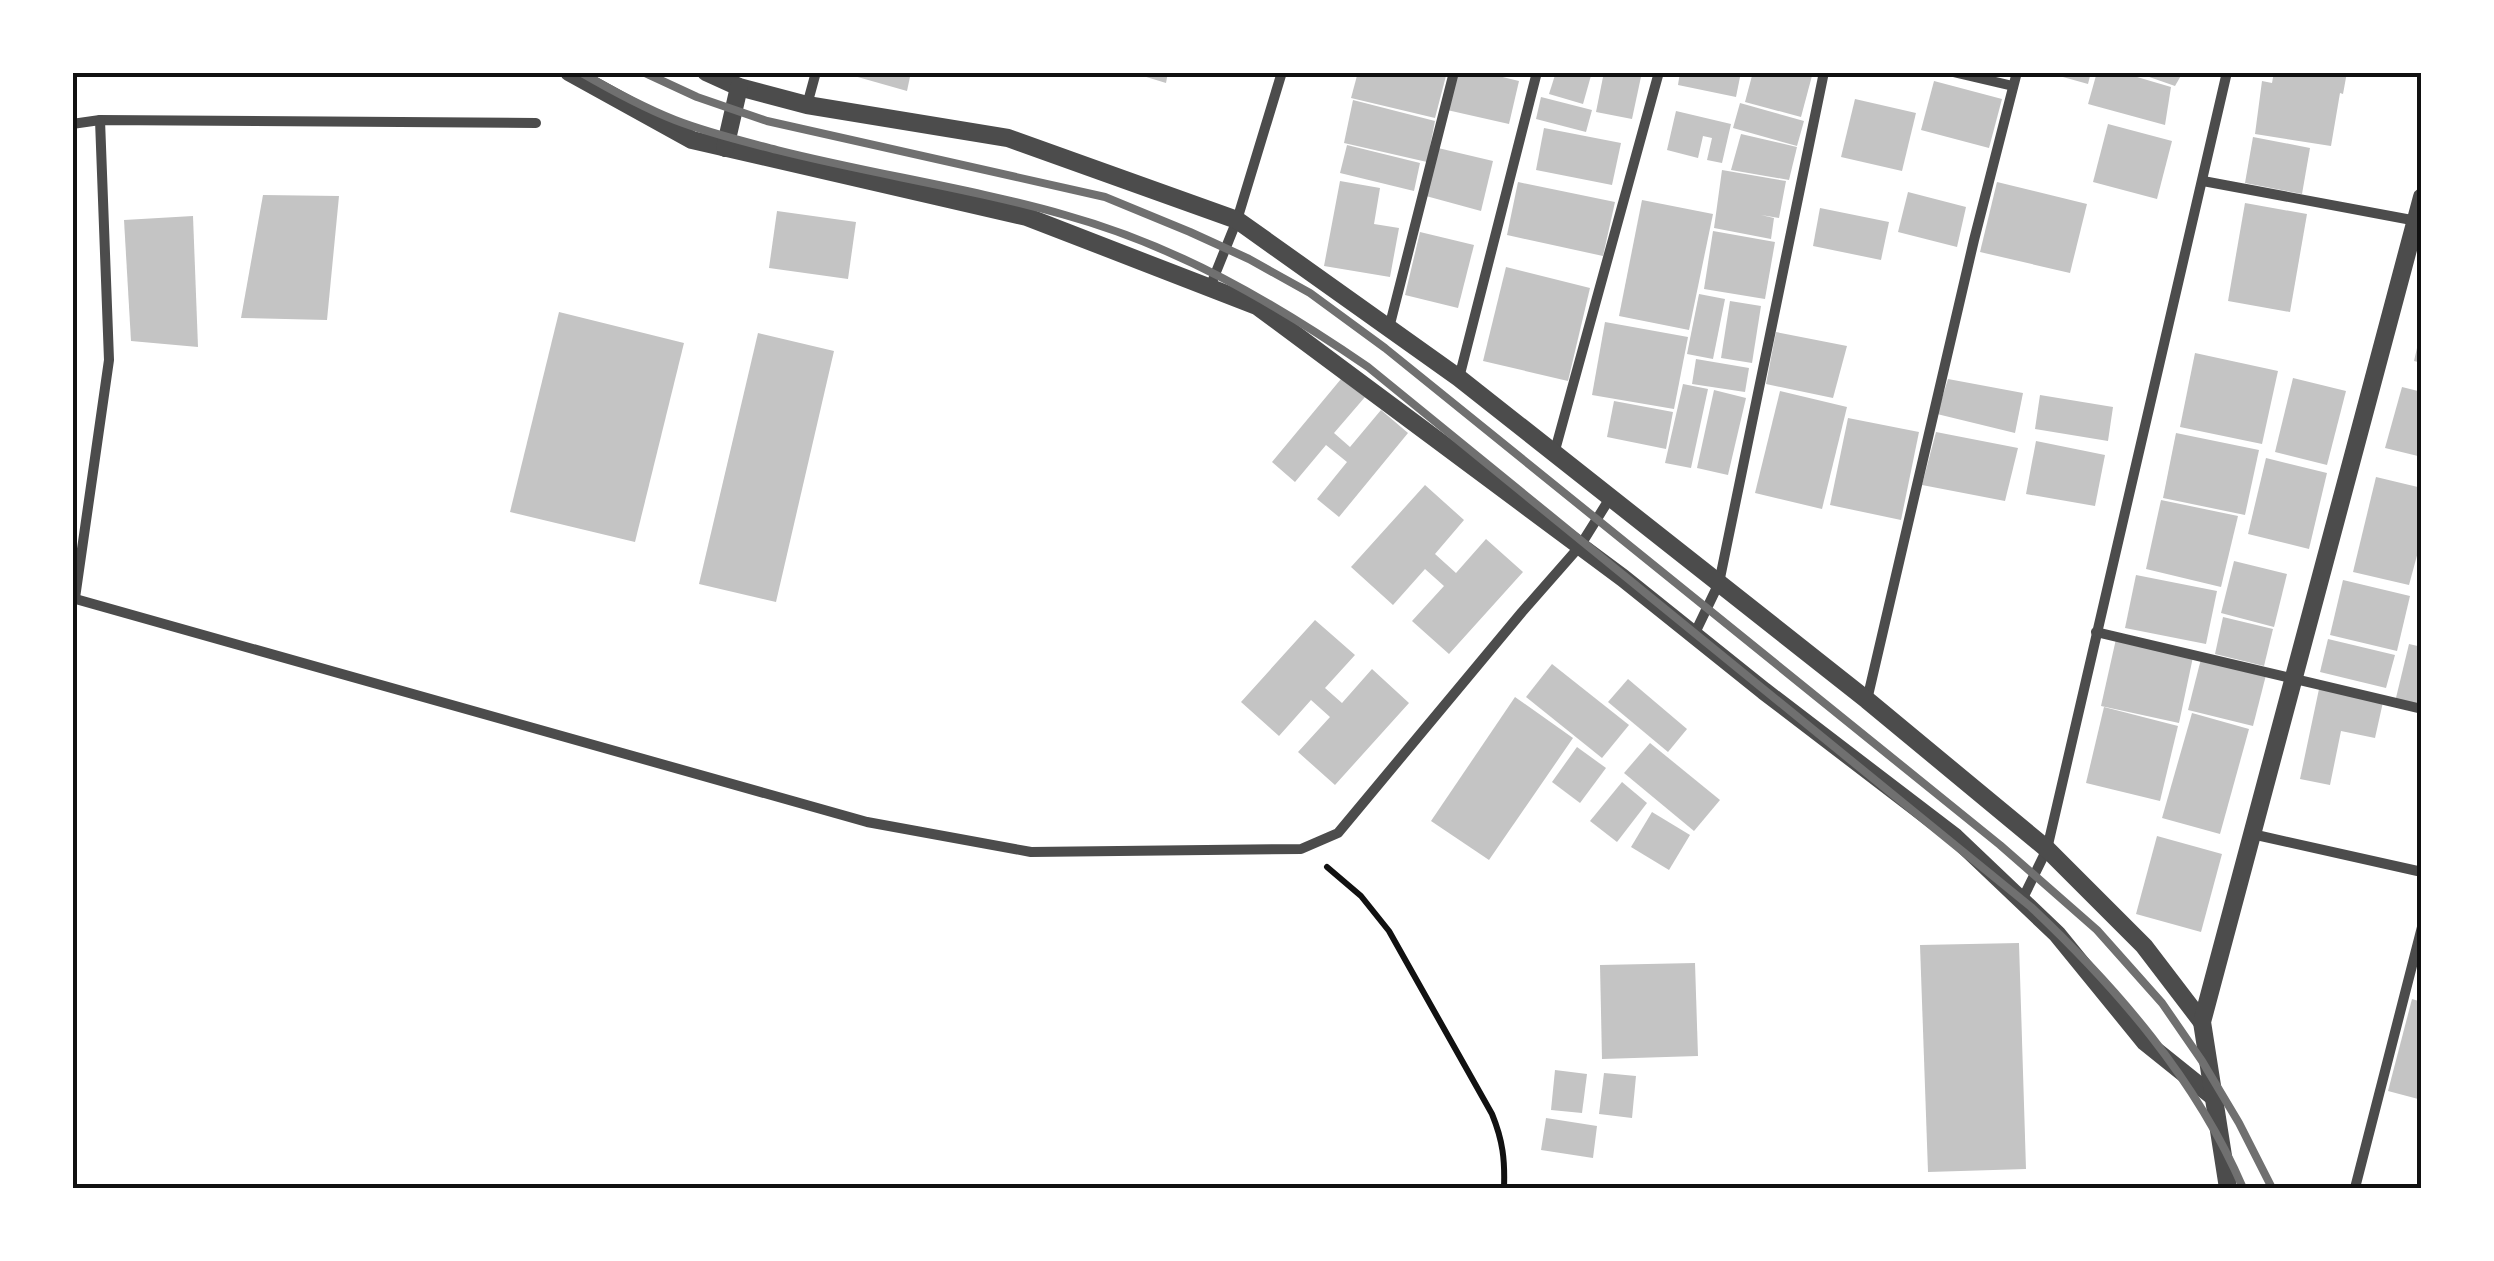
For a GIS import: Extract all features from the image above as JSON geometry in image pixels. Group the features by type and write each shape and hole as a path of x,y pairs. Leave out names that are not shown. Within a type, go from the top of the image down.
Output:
{"street":[{"path":"569,72 692,140 1027,217 1257,306 1580,546 1954,837 2058,934 2145,1042 2216,1099"},
{"path":"706,72 807,105 1008,138 1237,220 1458,378 1867,700 2047,848 2144,946 2202,1022"},
{"path":"807,105 816,72"},
{"path":"1210,288 1237,220 1282,72"},
{"path":"1389,328 1454,72"},
{"path":"1458,378 1537,72"},
{"path":"1554,454 1660,72"},
{"path":"1694,635 1719,583 1824,72"},
{"path":"1953,72 2013,86"},
{"path":"1867,700 2017,72"},
{"path":"2022,900 2047,848 2227,72"},
{"path":"725,148 729,80"},
{"path":"100,120 109,360 74,598 867,822 1030,852 1301,849 1338,833 1580,546 1610,498"},
{"path":"72,124 100,120 536,123"},
{"path":"2203,180 2416,221"},
{"path":"2228,1188 2202,1022 2421,198"},
{"path":"2096,632 2422,709"},
{"path":"2252,834 2422,872"},
{"path":"2355,1188 2422,927"}],"path":[{"path":"1301,849 1362,896 1388,931 1492,1114 1501,1138 1504,1188"}],"building":[{"path":"840,72 911,72 907,91"},
{"path":"1130,72 1168,72 1166,83"},
{"path":"1358,72 1447,72 1435,118 1351,98"},
{"path":"1456,72 1482,72 1519,81 1509,124 1447,110"},
{"path":"1556,72 1592,72 1583,104 1549,94"},
{"path":"1604,72 1642,72 1632,119 1596,112"},
{"path":"1680,72 1741,72 1736,97 1678,85"},
{"path":"1753,72 1813,72 1801,117 1745,102"},
{"path":"2045,72 2091,72 2088,84"},
{"path":"2097,72 2120,72 2171,87 2165,125 2088,104"},
{"path":"2135,72 2183,72 2175,86"},
{"path":"2274,72 2347,72 2331,146 2255,134 2262,81 2272,83"},
{"path":"1934,81 2002,99 1989,148 1921,130"},
{"path":"1541,97 1592,110 1586,132 1536,119"},
{"path":"1855,99 1916,113 1902,171 1841,157"},
{"path":"1353,100 1435,121 1427,162 1344,143"},
{"path":"1740,103 1804,121 1797,146 1733,128"},
{"path":"1676,111 1731,124 1722,163 1707,160 1712,138 1703,136 1698,158 1667,150"},
{"path":"2108,124 2172,141 2157,199 2093,182"},
{"path":"1544,128 1621,143 1612,185 1536,170"},
{"path":"1741,134 1797,147 1789,180 1731,170"},
{"path":"2253,137 2310,148 2302,194 2245,183"},
{"path":"1347,145 1420,163 1414,191 1340,173"},
{"path":"1438,148 1493,161 1481,211 1426,196"},
{"path":"1722,170 1786,181 1779,218 1761,215 1774,218 1771,239 1714,228"},
{"path":"1340,181 1380,188 1374,224 1399,228 1390,277 1324,266"},
{"path":"1518,182 1615,202 1603,256 1507,235"},
{"path":"1997,182 2087,204 2070,273 1980,252"},
{"path":"1908,192 1966,207 1957,247 1898,232"},
{"path":"263,195 339,196 327,320 241,318"},
{"path":"1642,200 1713,214 1689,330 1619,316"},
{"path":"2245,203 2307,214 2290,312 2228,301"},
{"path":"1820,208 1889,222 1881,260 1813,246"},
{"path":"777,211 856,222 848,279 769,268"},
{"path":"193,216 198,347 131,341 124,220"},
{"path":"1713,231 1775,242 1765,299 1704,289"},
{"path":"1420,232 1474,245 1458,308 1405,295"},
{"path":"1506,267 1590,288 1568,381 1483,361"},
{"path":"1699,294 1725,299 1713,359 1687,354"},
{"path":"1730,301 1761,306 1752,363 1721,358"},
{"path":"559,312 684,343 635,542 510,512"},
{"path":"1605,322 1688,337 1674,409 1592,395"},
{"path":"1776,332 1847,346 1833,398 1766,384"},
{"path":"758,333 834,351 776,602 699,584"},
{"path":"2422,335 2422,363 2414,361"},
{"path":"2195,353 2278,371 2262,444 2180,427"},
{"path":"1696,359 1749,368 1745,392 1692,384"},
{"path":"2293,378 2346,391 2327,465 2275,452"},
{"path":"1341,379 1365,397 1334,433 1350,447 1381,410 1408,433 1339,517 1317,499 1347,462 1326,445 1295,482 1272,462"},
{"path":"1948,379 2023,393 2015,433 1937,414"},
{"path":"1683,384 1708,389 1691,468 1665,463"},
{"path":"2402,387 2422,392 2422,457 2385,448"},
{"path":"1714,390 1746,398 1728,475 1697,468"},
{"path":"1780,391 1847,407 1822,509 1755,493"},
{"path":"2040,395 2113,407 2108,441 2035,429"},
{"path":"1614,401 1673,412 1666,449 1607,437"},
{"path":"1848,418 1919,432 1901,520 1830,505"},
{"path":"1936,432 2018,448 2005,501 1922,485"},
{"path":"2176,433 2259,450 2245,515 2163,498"},
{"path":"2036,441 2105,455 2095,506 2026,494"},
{"path":"2266,458 2327,473 2309,549 2248,534"},
{"path":"2376,477 2422,488 2422,537 2409,585 2353,572"},
{"path":"1425,485 1464,520 1435,554 1456,573 1486,539 1523,572 1449,654 1412,621 1444,586 1425,569 1393,605 1351,567"},
{"path":"2161,500 2238,516 2221,587 2146,569"},
{"path":"2234,561 2287,574 2274,627 2221,613"},
{"path":"2136,575 2217,591 2206,644 2125,628"},
{"path":"2343,580 2410,596 2397,651 2330,635"},
{"path":"2223,617 2273,629 2264,666 2215,654"},
{"path":"1315,620 1355,655 1325,688 1342,703 1372,669 1409,703 1335,785 1298,752 1330,717 1311,700 1279,736 1241,702"},
{"path":"2116,639 2193,657 2179,723 2101,706"},
{"path":"2328,639 2395,655 2386,688 2320,672"},
{"path":"2409,644 2422,647 2422,708 2395,702"},
{"path":"2201,659 2266,675 2253,726 2188,710"},
{"path":"1552,664 1629,725 1602,758 1526,697"},
{"path":"1628,679 1687,729 1668,752 1608,702"},
{"path":"2319,689 2383,702 2375,738 2341,731 2330,785 2300,779"},
{"path":"1515,697 1573,738 1489,860 1431,821"},
{"path":"2104,707 2178,726 2160,801 2086,783"},
{"path":"2192,713 2249,729 2220,834 2162,818"},
{"path":"1650,743 1720,800 1694,831 1624,773"},
{"path":"1577,747 1606,768 1580,803 1552,782"},
{"path":"1622,782 1647,803 1617,842 1590,821"},
{"path":"1652,812 1690,835 1669,870 1631,847"},
{"path":"2157,836 2222,854 2201,932 2136,914"},
{"path":"2019,943 2026,1169 1928,1172 1920,945"},
{"path":"1695,963 1698,1056 1602,1059 1600,965"},
{"path":"2412,999 2422,1002 2422,1100 2388,1091"},
{"path":"1555,1070 1587,1074 1582,1113 1551,1110"},
{"path":"1604,1073 1636,1076 1632,1118 1599,1114"},
{"path":"1546,1118 1597,1126 1593,1158 1541,1150"}],"railway":[{"path":"580,72 651,110 713,133 813,159 1029,205 1106,228 1223,278 1368,367 2031,907 2094,970 2152,1037 2202,1110 2243,1188"},
{"path":"643,72 697,97 767,121 1105,197 1249,259 1310,293 1385,348 2000,845 2097,930 2162,1003 2202,1061 2272,1188"}]}
